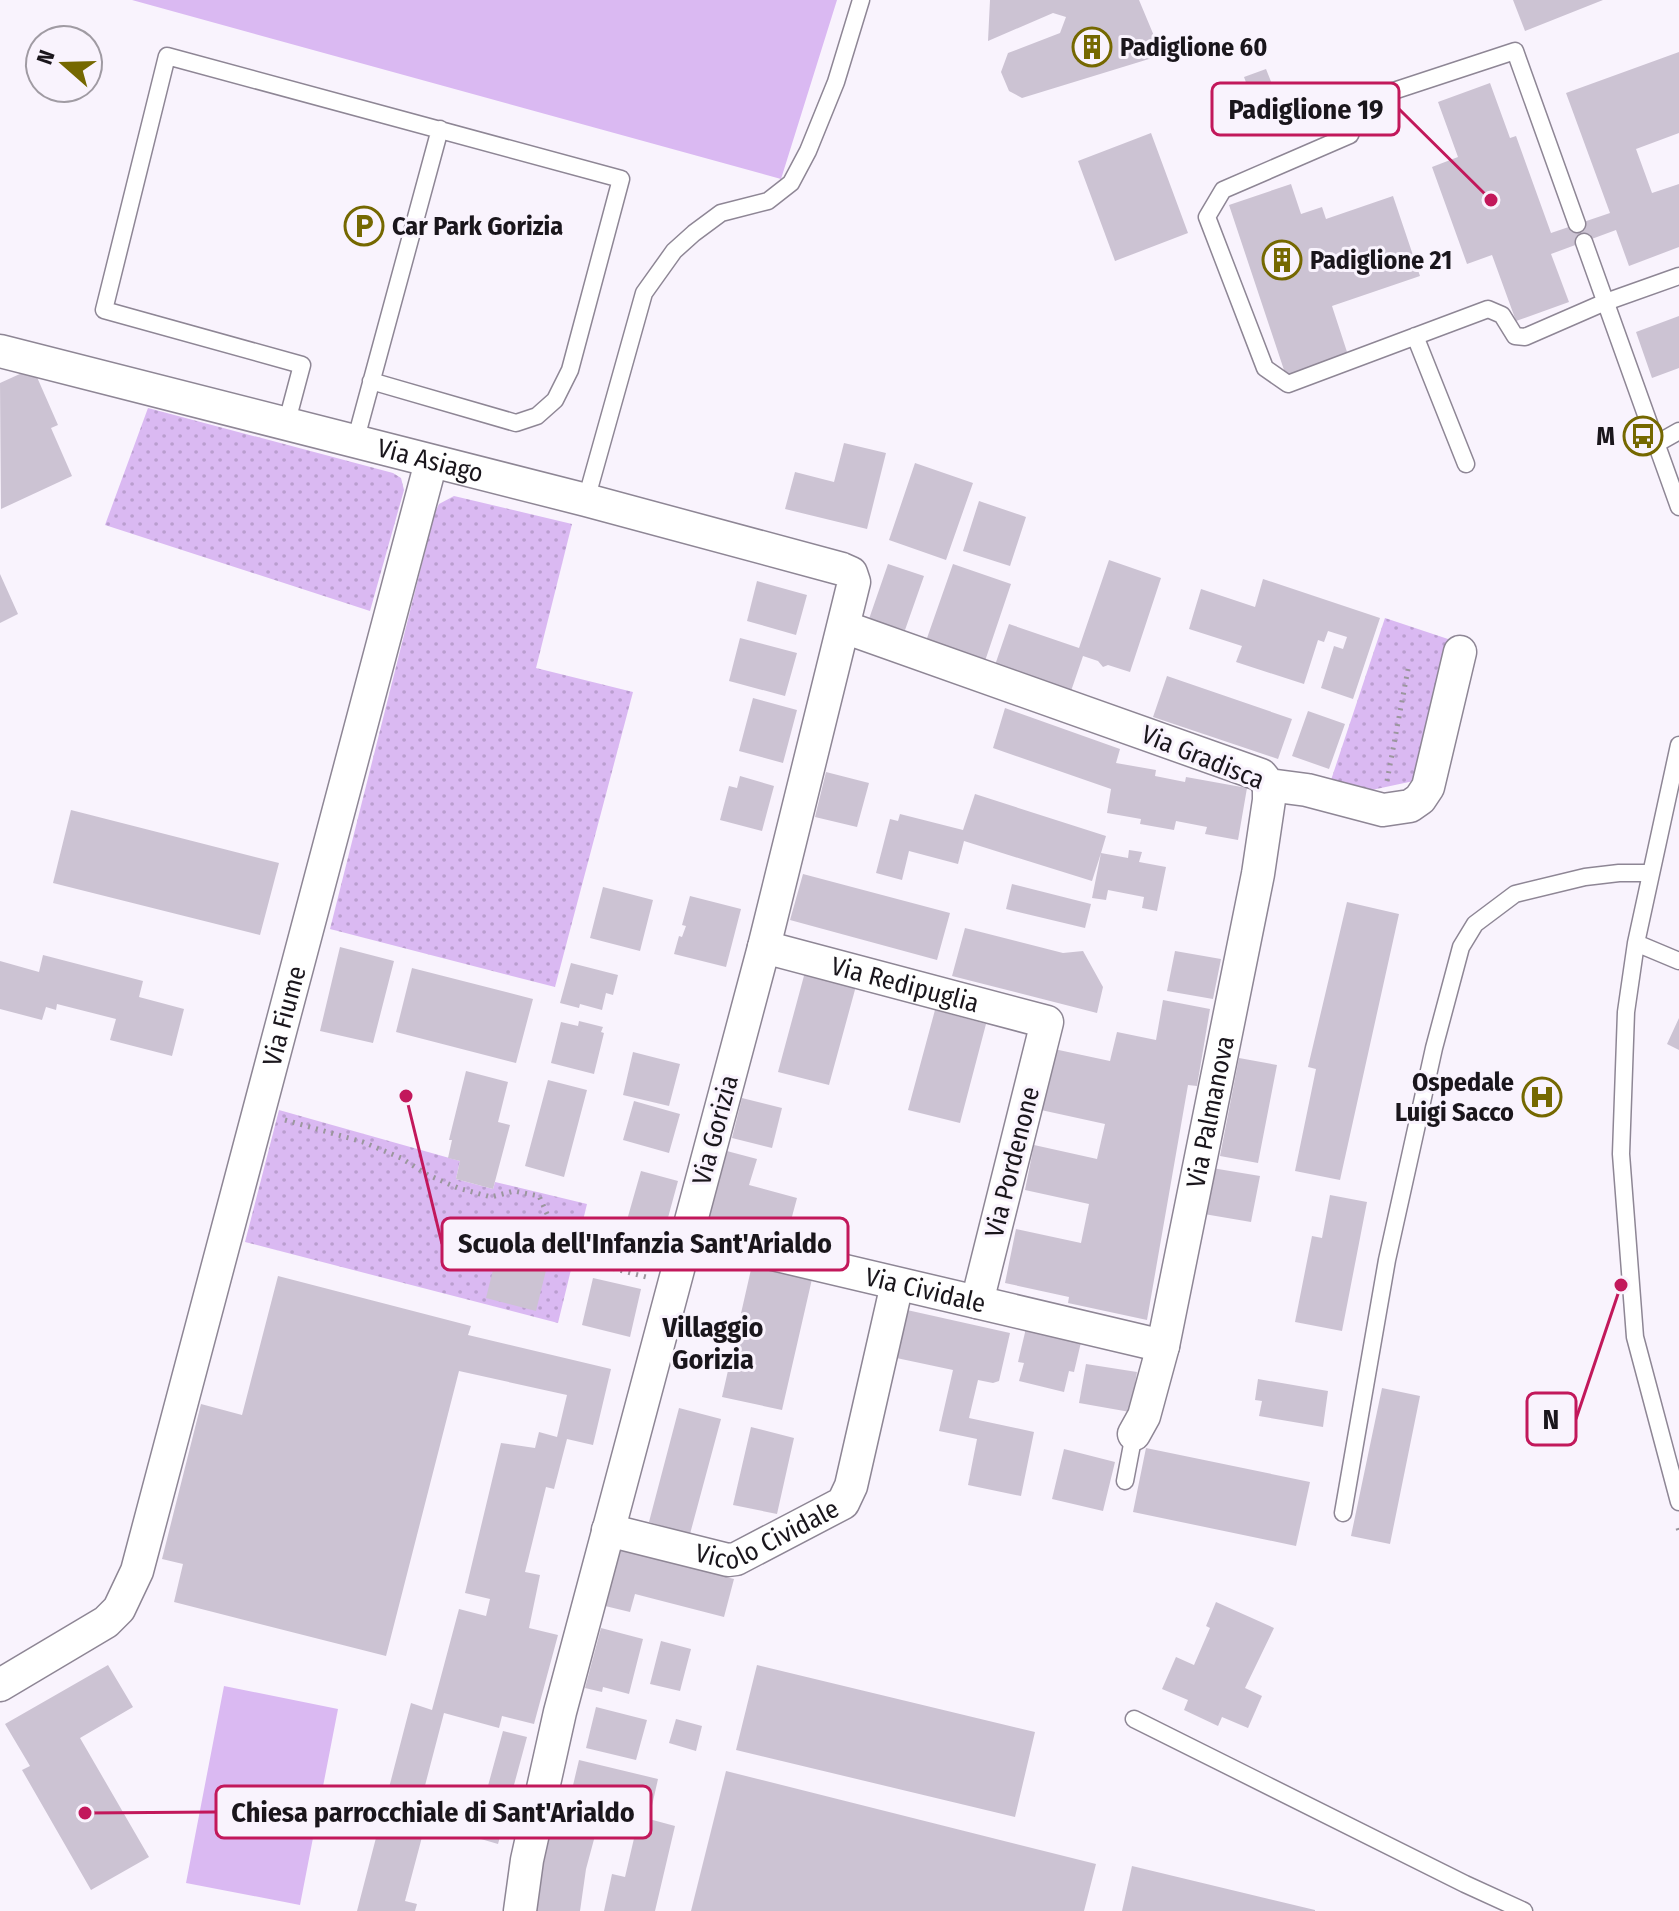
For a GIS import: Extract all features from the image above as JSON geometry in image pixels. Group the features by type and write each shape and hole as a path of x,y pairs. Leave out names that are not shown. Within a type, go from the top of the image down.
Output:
{"street":[{"name":"Via Asiago","path":"0,351 586,500 842,569 851,573 854,582"},
{"name":"Via Fiume","path":"0,1685 106,1622 119,1609 137,1571 431,462"},
{"name":"Via Gorizia","path":"520,1911 527,1860 560,1712 764,947 854,582"},
{"name":"Via Gradisca","path":"844,627 1261,775 1269,785 1307,790 1383,810"},
{"path":"1383,810 1410,806 1420,799 1428,787 1460,652"},
{"name":"Via Palmanova","path":"1134,1434 1148,1404 1163,1346 1258,874 1269,785"},
{"name":"Via Redipuglia","path":"764,947 1047,1022"},
{"name":"Via Pordenone","path":"977,1302 1047,1022"},
{"name":"Via Cividale","path":"688,1234 1163,1346"},
{"name":"Vicolo Cividale","path":"608,1530 728,1560 736,1559 843,1503 851,1486 897,1284"}],"lane":[{"path":"586,500 644,293 674,251 694,233 721,213 768,201 791,183 808,151 836,82 861,0"},
{"path":"1577,224 1515,51 1363,101 1350,135 1223,190 1207,217 1265,368 1288,384 1488,309 1502,315 1515,336 1525,337 1603,303 1679,276"},
{"path":"286,425 302,365 104,310 167,56 621,179 570,370 555,400 537,416 516,423 371,381"},
{"path":"355,442 440,129"},
{"path":"1584,242 1603,303 1679,507"},
{"path":"1415,336 1466,464"},
{"path":"1656,444 1679,431"},
{"path":"1679,745 1636,943 1626,1012 1621,1154 1635,1337 1679,1502"},
{"path":"1343,1513 1387,1260 1434,1048 1461,947 1475,924 1515,894 1585,877 1651,873"},
{"path":"1636,943 1679,961"},
{"path":"1125,1481 1134,1434"},
{"path":"1134,1719 1524,1911"}],"path":[{"path":"1383,810 1409,664"},
{"path":"257,1113 363,1142 458,1188 491,1197 514,1191 539,1196 565,1254 674,1285"},
{"path":"456,1253 467,1248 501,1247 514,1242 531,1229 552,1224"},
{"path":"531,1258 541,1244 561,1243"},
{"path":"542,1259 556,1262 565,1254"}],"shaded area":[{"path":"132,0 837,0 781,179"},
{"path":"148,408 393,473 401,478 404,490 370,611 105,525"},
{"path":"454,496 572,524 536,668 633,692 555,987 330,929 435,512 439,504"},
{"path":"1385,618 1454,641 1423,779 1367,791 1331,780"},
{"path":"279,1110 460,1161 456,1179 493,1189 495,1182 587,1204 558,1323 245,1242"},
{"path":"224,1686 338,1709 300,1905 186,1883"}],"building":[{"name":"Padiglione 60","path":"990,0 1139,0 1162,55 1022,98 1009,91 1001,72 1008,53 1060,33 1066,17 1053,13 988,41"},
{"path":"1513,0 1603,0 1525,31"},
{"path":"1679,52 1679,133 1636,149 1652,193 1679,184 1679,247 1629,266 1616,230 1551,254 1569,302 1516,321 1492,255 1467,264 1432,167 1458,157 1438,102 1490,83 1510,138 1516,136 1551,233 1610,213 1566,93"},
{"path":"1266,69 1280,104 1257,112 1244,77"},
{"path":"1151,133 1188,233 1115,261 1078,161"},
{"path":"1291,184 1301,214 1322,207 1326,219 1393,196 1420,276 1332,306 1348,355 1286,376 1229,205"},
{"path":"1679,316 1679,368 1652,378 1636,332"},
{"path":"33,368 58,425 51,428 72,476 1,509 0,383"},
{"path":"844,443 886,453 867,529 785,509 795,472 834,482"},
{"path":"915,463 973,483 946,560 889,540"},
{"path":"979,501 1026,517 1010,566 963,551"},
{"path":"1109,560 1161,578 1130,672 1108,665 1103,667 1098,661 1083,656 1070,694 994,668 1009,624 1079,648"},
{"path":"888,564 924,576 905,630 869,619"},
{"path":"953,564 1011,584 985,661 926,641"},
{"path":"0,574 18,614 0,623"},
{"path":"1263,579 1380,618 1353,699 1321,688 1334,646 1343,649 1347,637 1328,631 1324,642 1318,640 1304,684 1236,662 1242,646 1189,629 1201,589 1255,607"},
{"path":"757,581 807,595 796,635 747,621"},
{"path":"740,638 797,653 785,696 729,681"},
{"path":"1167,676 1292,719 1278,759 1153,717"},
{"path":"753,698 797,710 783,763 739,751"},
{"path":"1005,708 1120,749 1116,763 1156,770 1155,776 1185,782 1186,777 1247,788 1238,840 1205,834 1207,827 1176,821 1174,830 1140,824 1141,819 1107,813 1111,789 993,748"},
{"path":"1308,711 1345,724 1329,769 1292,756"},
{"path":"826,772 869,783 857,827 815,817"},
{"path":"740,776 774,786 762,831 720,820 729,786 737,788"},
{"path":"975,794 1106,836 1092,881 964,841 958,864 909,851 902,880 876,873 890,819 898,821 900,814 963,830"},
{"path":"71,810 279,863 260,935 53,883"},
{"path":"1129,850 1142,852 1139,862 1166,867 1157,911 1142,908 1144,897 1108,890 1106,900 1092,898 1101,853 1128,858"},
{"path":"803,874 950,913 937,960 790,920"},
{"path":"1012,884 1091,904 1085,928 1006,909"},
{"path":"603,887 653,900 640,951 590,938"},
{"path":"690,896 741,909 726,967 674,954 679,936 682,937 686,926 682,925"},
{"path":"1347,902 1399,914 1340,1180 1295,1171 1316,1069 1308,1067"},
{"path":"965,928 1063,953 1083,951 1103,987 1097,1013 952,976"},
{"path":"340,947 394,961 373,1043 320,1031"},
{"path":"1175,951 1221,959 1213,999 1167,991"},
{"path":"43,955 143,981 139,997 184,1009 172,1056 110,1040 116,1019 57,1004 56,1010 46,1007 42,1020 0,1009 0,961 39,972"},
{"path":"571,963 618,975 613,995 606,993 602,1010 560,1003"},
{"path":"412,968 533,999 516,1063 396,1032"},
{"path":"805,972 856,986 829,1085 778,1072"},
{"path":"1163,1000 1210,1009 1197,1086 1188,1085 1147,1320 1068,1303 1069,1297 1005,1283 1016,1229 1081,1243 1089,1204 1025,1190 1034,1145 1097,1159 1105,1124 1041,1110 1054,1049 1110,1061 1117,1032 1156,1040"},
{"path":"935,1010 986,1024 960,1123 908,1110"},
{"path":"1679,1018 1679,1050 1667,1044"},
{"path":"579,1021 603,1027 594,1074 551,1063 561,1022 578,1026"},
{"path":"633,1052 680,1064 669,1106 623,1095"},
{"path":"1239,1058 1277,1065 1258,1163 1220,1156"},
{"path":"466,1071 508,1082 498,1122 510,1125 493,1189 456,1179 460,1161 448,1158 452,1140 449,1140"},
{"path":"548,1080 587,1090 564,1177 525,1166"},
{"path":"742,1098 782,1108 772,1148 732,1138"},
{"path":"634,1101 680,1114 669,1153 623,1140"},
{"path":"723,1150 757,1159 749,1185 797,1198 786,1239 705,1217"},
{"path":"1212,1168 1260,1176 1251,1222 1204,1214"},
{"path":"641,1171 678,1181 657,1258 619,1248"},
{"path":"1330,1195 1367,1202 1342,1331 1295,1322 1312,1236 1322,1238"},
{"path":"498,1250 548,1262 536,1311 486,1298"},
{"path":"752,1265 812,1279 782,1410 722,1397"},
{"path":"278,1276 471,1326 468,1335 611,1369 593,1445 567,1439 554,1489 546,1487 525,1572 540,1575 529,1628 558,1635 534,1724 502,1716 499,1728 444,1713 416,1820 426,1822 405,1901 417,1904 415,1911 357,1911 411,1703 432,1710 459,1609 486,1616 490,1599 465,1593 501,1443 535,1448 539,1432 557,1437 567,1395 459,1371 386,1656 174,1602 183,1564 162,1559 201,1404 242,1415"},
{"path":"593,1278 641,1289 630,1337 582,1325"},
{"path":"898,1308 1010,1333 999,1381 978,1380 969,1418 1034,1432 1021,1496 968,1485 977,1439 939,1431 953,1370 887,1356"},
{"path":"1027,1324 1082,1338 1074,1372 1069,1371 1064,1392 1019,1381 1024,1363 1018,1362"},
{"path":"1086,1364 1137,1372 1130,1412 1079,1403"},
{"path":"1258,1379 1328,1391 1323,1427 1259,1416 1262,1401 1255,1400"},
{"path":"1382,1388 1420,1396 1390,1544 1351,1536"},
{"path":"679,1408 721,1419 690,1534 649,1522"},
{"path":"751,1427 794,1438 777,1514 733,1505"},
{"path":"1146,1448 1310,1482 1296,1546 1133,1512"},
{"path":"1064,1449 1115,1462 1103,1511 1052,1499"},
{"path":"617,1543 646,1551 645,1556 734,1579 724,1617 635,1594 630,1612 601,1605"},
{"path":"1216,1602 1274,1628 1245,1688 1262,1696 1248,1728 1222,1717 1218,1726 1184,1710 1188,1700 1162,1689 1176,1657 1194,1665 1210,1628 1206,1626"},
{"path":"601,1628 643,1639 629,1694 603,1687 602,1692 585,1688"},
{"path":"661,1641 691,1649 680,1691 650,1684"},
{"path":"108,1665 133,1707 80,1738 149,1857 91,1890 22,1770 30,1766 5,1724"},
{"path":"757,1665 1035,1732 1015,1817 736,1750"},
{"path":"596,1707 647,1720 636,1760 586,1748"},
{"path":"676,1719 702,1726 696,1751 669,1743"},
{"path":"503,1731 527,1737 498,1844 474,1837"},
{"path":"579,1760 658,1779 649,1819 675,1826 655,1911 604,1911 612,1874 625,1877 639,1817 620,1812 621,1807 598,1801 597,1805 603,1806 586,1869 580,1911 531,1911 555,1794 570,1798"},
{"path":"726,1771 1096,1864 1084,1911 691,1911"},
{"path":"1132,1866 1315,1910 1315,1911 1122,1911"}],"place":[{"name":"Padiglione 60","path":"1092,47"},
{"name":"Padiglione 19","path":"1491,200"},
{"name":"Car Park Gorizia","path":"364,226"},
{"name":"Padiglione 21","path":"1282,260"},
{"name":"M","path":"1643,436"},
{"name":"Scuola dell'Infanzia Sant'Arialdo","path":"406,1096"},
{"name":"Ospedale Luigi Sacco","path":"1542,1097"},
{"name":"N","path":"1621,1285"},
{"name":"Chiesa parrocchiale di Sant'Arialdo","path":"85,1813"}],"district":[{"name":"Villaggio Gorizia","path":"713,1343"}]}
